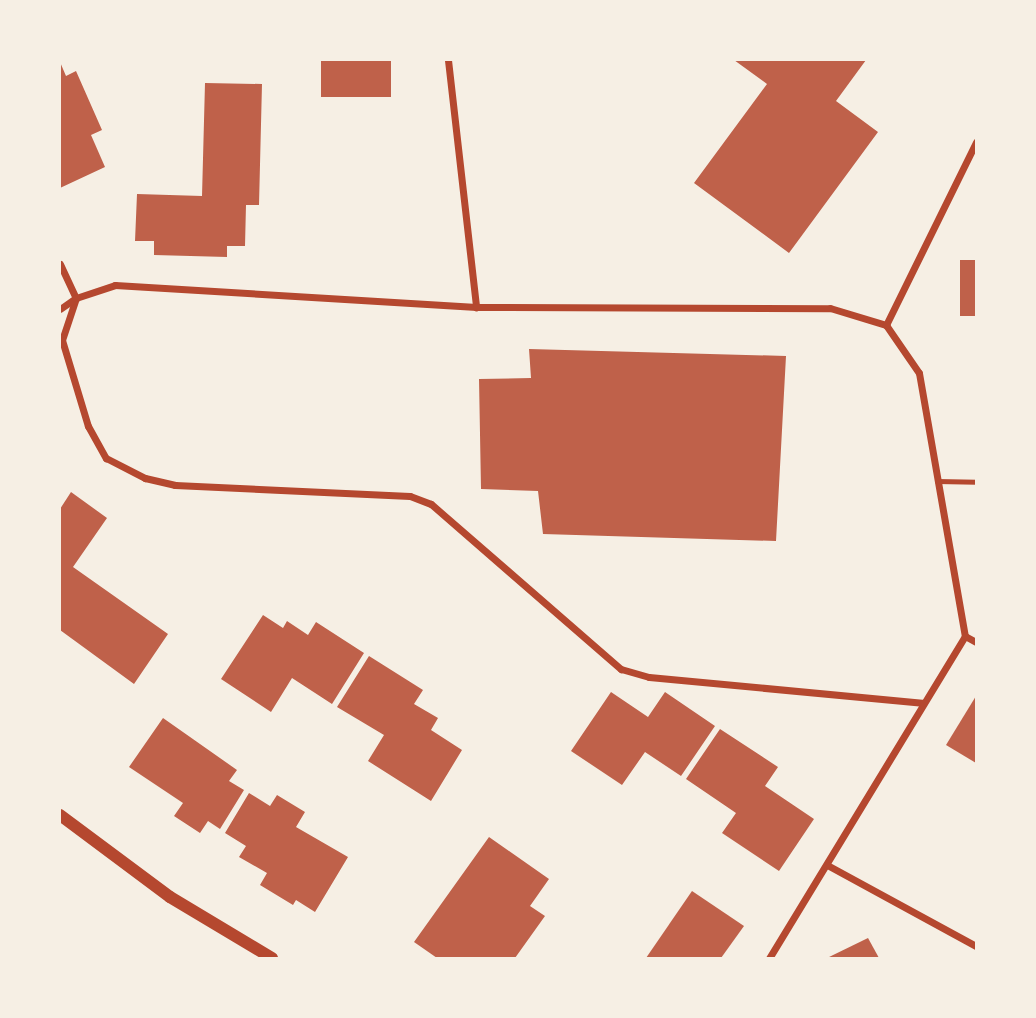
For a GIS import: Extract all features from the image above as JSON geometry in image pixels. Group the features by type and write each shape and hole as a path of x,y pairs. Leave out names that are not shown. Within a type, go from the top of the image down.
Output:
{"street":[{"path":"447,60 476,307"},
{"path":"886,325 976,142"},
{"path":"60,264 76,298 62,340 88,426 106,458 145,478 174,485 410,496 430,504 621,669 649,677 922,703"},
{"path":"60,309 76,298 115,285 476,307 830,308 886,325 919,373 965,636 922,703 829,866 769,958"},
{"path":"965,636 976,642"},
{"path":"60,816 170,897 272,958"},
{"path":"829,866 976,946"}],"lane":[{"path":"937,481 976,482"}],"building":[{"path":"321,60 391,60 391,97 321,97"},
{"path":"734,60 866,60 836,101 878,132 789,253 694,183 767,84"},
{"path":"60,62 66,76 76,71 102,130 91,135 105,167 60,188"},
{"path":"205,83 262,84 259,205 246,205 245,246 227,246 227,257 154,255 154,241 135,241 137,194 202,196"},
{"path":"960,260 976,260 976,316 960,316"},
{"path":"529,349 786,356 776,541 543,534 538,491 481,489 479,379 531,378"},
{"path":"71,492 107,518 73,567 168,634 134,684 60,630 60,509"},
{"path":"263,615 283,628 287,621 308,635 316,622 364,653 332,704 292,678 271,712 221,679"},
{"path":"369,656 423,690 414,704 438,718 431,730 462,750 431,801 368,761 384,735 337,707"},
{"path":"611,692 648,717 665,692 715,726 681,776 645,752 622,785 571,751"},
{"path":"976,696 976,763 946,745"},
{"path":"163,718 237,770 229,781 244,790 220,829 208,821 200,833 174,816 183,803 129,767"},
{"path":"720,729 778,767 765,786 814,819 779,871 722,833 736,813 686,779"},
{"path":"249,793 270,806 277,795 305,812 296,827 348,857 315,912 296,900 293,905 260,885 267,873 239,857 246,846 225,833"},
{"path":"489,837 549,879 530,906 545,916 515,958 437,958 414,942"},
{"path":"692,891 744,926 721,958 646,958"},
{"path":"868,938 879,958 827,958"}]}
